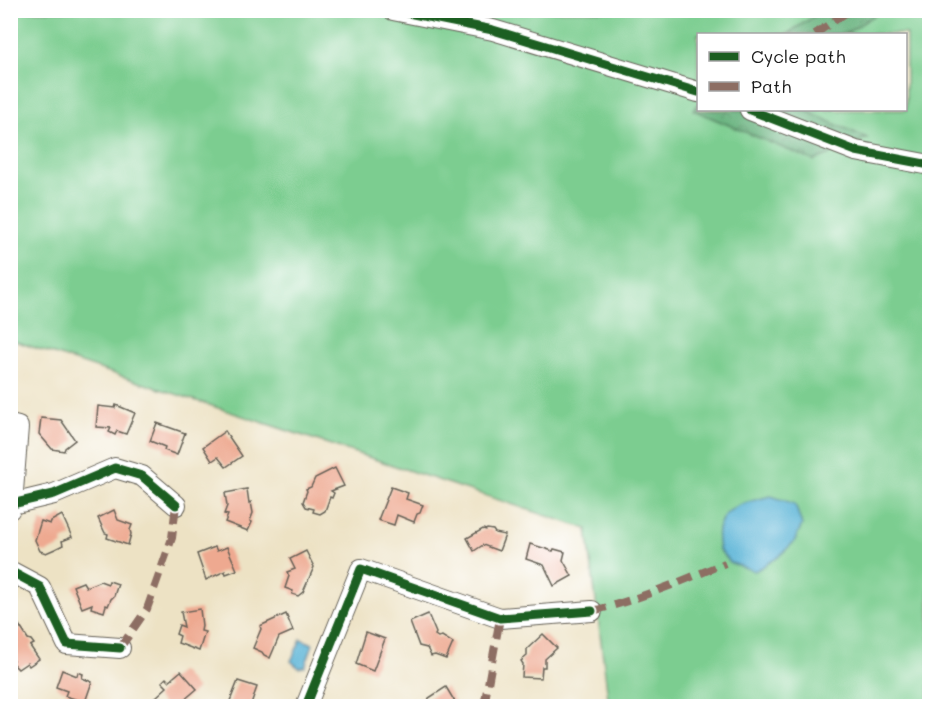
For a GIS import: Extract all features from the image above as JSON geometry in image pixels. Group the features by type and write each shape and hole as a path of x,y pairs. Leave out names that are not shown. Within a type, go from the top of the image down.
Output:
{"street":[{"path":"393,10 493,30 697,91"},
{"path":"753,111 856,151 930,165"},
{"path":"10,425 18,427 11,506 54,494 115,468 142,476 176,505"},
{"path":"306,706 361,569 500,618 592,611"},
{"path":"10,571 40,587 67,644 120,648"}],"green space":[{"path":"822,10 881,11 847,33 789,33"},
{"path":"11,11 929,11 929,706 609,706 587,529 11,340"},
{"path":"697,105 697,111 806,111 867,138 814,161 693,110"}],"water":[{"path":"771,496 795,504 802,525 794,542 777,558 755,571 731,563 719,550 718,532 722,519 740,505"},
{"path":"301,639 313,644 305,667 299,668 291,661"}],"building":[{"path":"116,405 135,413 126,434 117,431 115,435 109,432 111,428 96,427 98,406 115,408"},
{"path":"41,418 61,420 75,440 64,451 52,449 39,434"},
{"path":"157,423 185,433 177,455 150,441"},
{"path":"225,431 242,456 226,467 218,457 212,461 203,447"},
{"path":"335,468 344,486 331,491 334,493 325,511 320,514 313,512 314,509 306,507 303,502 306,489 311,487 315,478"},
{"path":"391,487 408,493 406,499 423,505 414,522 397,515 394,525 378,520"},
{"path":"247,489 253,513 248,531 225,522 228,515 224,514 227,506 225,493"},
{"path":"114,510 118,520 132,525 128,545 107,538 108,534 105,533 98,518"},
{"path":"62,515 72,537 62,541 63,545 46,553 40,551 35,540 41,521 50,524"},
{"path":"483,529 505,535 499,551 483,545 474,551 467,538"},
{"path":"530,544 565,552 563,560 572,576 554,586 544,565 526,559"},
{"path":"215,547 217,551 227,547 237,570 226,574 225,571 206,580 197,554"},
{"path":"306,551 314,567 303,592 298,596 285,588 289,576 287,572 295,569 290,559"},
{"path":"100,581 118,584 104,612 91,608 92,604 82,608 73,586 83,582 86,587"},
{"path":"200,609 201,631 205,632 199,651 178,643 180,636 176,634 179,625 184,627 181,612"},
{"path":"286,614 293,631 279,637 270,658 253,648 261,629 260,626"},
{"path":"428,614 435,635 442,636 453,643 446,659 431,656 427,648 419,646 410,622"},
{"path":"19,625 34,644 30,646 39,659 29,666 27,663 18,669 10,657 10,631"},
{"path":"366,632 385,639 373,671 356,664"},
{"path":"543,634 557,648 545,659 541,678 522,677 523,664 521,661 527,656 527,649"},
{"path":"62,670 77,676 78,672 83,674 82,678 92,682 85,702 65,696 67,691 56,687"},
{"path":"181,671 197,689 177,706 164,706 156,697 167,687 162,682 166,678 169,681"},
{"path":"238,681 257,687 252,701 254,706 233,706 230,701"},
{"path":"446,687 455,702 448,706 423,706 424,703 427,704 429,698"}],"marked path":[{"path":"816,33 850,10"},
{"path":"120,648 147,609 172,538 176,505"},
{"path":"592,611 643,596 725,563"},
{"path":"484,706 500,618"},
{"path":"10,704 16,706"}],"cycle path":[{"path":"393,10 493,30 697,92"},
{"path":"753,111 856,151 930,165"},
{"path":"10,509 12,504 54,494 115,468 142,476 176,505"},
{"path":"306,706 361,569 500,618 592,611"},
{"path":"10,571 40,587 67,644 120,648"}]}
